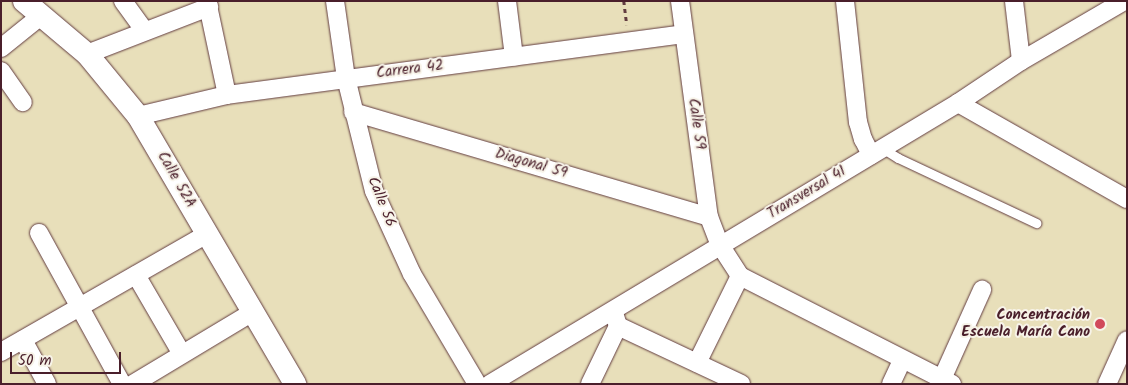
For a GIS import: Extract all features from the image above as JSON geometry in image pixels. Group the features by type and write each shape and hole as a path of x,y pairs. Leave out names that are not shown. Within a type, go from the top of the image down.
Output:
{"street":[{"path":"123,1 145,31"},
{"name":"Calle 56","path":"335,1 346,78 374,191 412,274 477,384"},
{"path":"507,1 514,57"},
{"name":"Calle 59","path":"680,1 709,217 720,245"},
{"path":"845,1 858,122 863,139 877,151"},
{"path":"1014,1 1021,61"},
{"name":"Transversal 41","path":"490,384 616,318 720,245 958,103 1021,61 1124,1"},
{"path":"87,54 208,4 227,95"},
{"path":"1,48 35,6"},
{"name":"Calle 52A","path":"35,6 87,54 138,116 295,384"},
{"name":"Carrera 42","path":"138,116 227,95 684,34"},
{"path":"1,71 23,102"},
{"path":"958,103 1127,199"},
{"name":"Diagonal 59","path":"353,112 709,217"},
{"path":"40,233 122,384"},
{"path":"1,352 207,234"},
{"path":"720,245 740,276 902,360 947,381 982,290"},
{"path":"136,275 182,354"},
{"path":"697,363 740,276"},
{"path":"132,384 252,312"},
{"path":"590,384 616,318 697,363 741,384"},
{"path":"23,340 47,384"},
{"path":"1107,384 1127,340"},
{"path":"891,384 902,360"}],"lane":[{"path":"877,151 898,158 1036,223"}],"path":[{"path":"624,1 629,41"}],"place":[{"name":"Concentración Escuela María Cano","path":"1100,324"}]}
